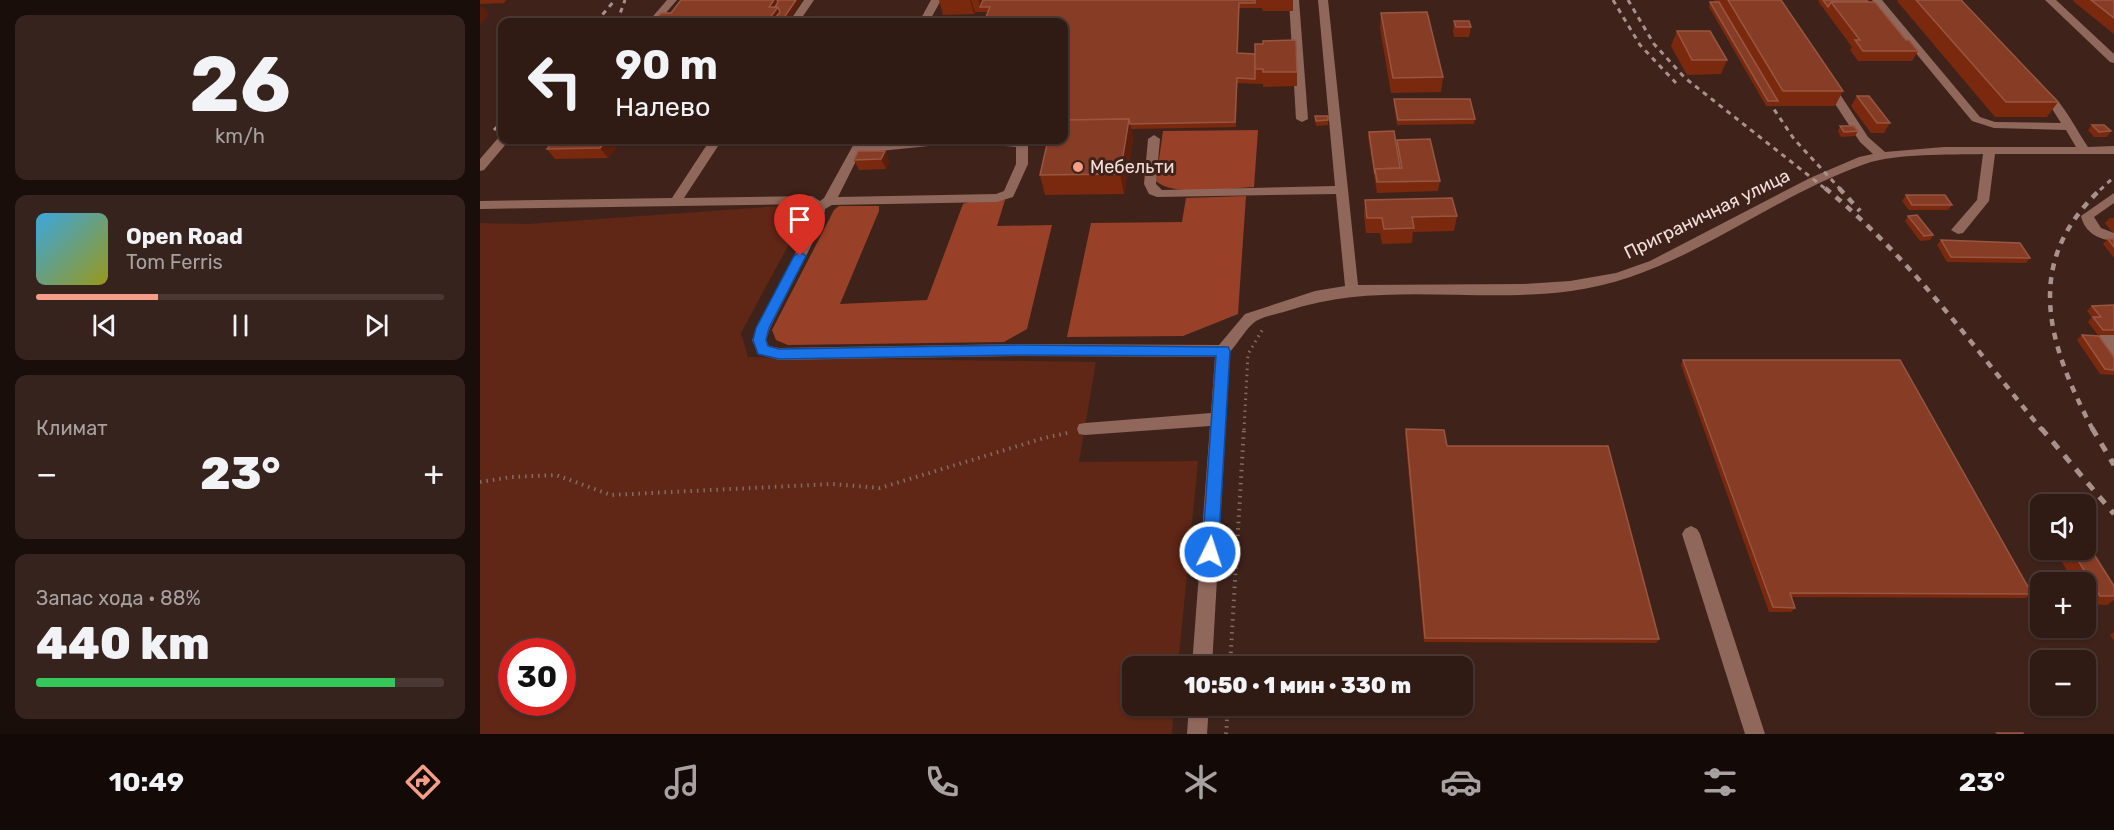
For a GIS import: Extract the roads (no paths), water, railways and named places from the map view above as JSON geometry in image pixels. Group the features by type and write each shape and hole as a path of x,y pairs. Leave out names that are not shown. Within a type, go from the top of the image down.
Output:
{"street":[{"path":"656,18 672,0"},
{"path":"797,18 809,0"},
{"path":"926,18 936,0"},
{"path":"1294,0 1302,119"},
{"path":"1323,0 1352,290"},
{"path":"1877,0 1976,119 1994,125 2069,127"},
{"path":"2050,0 2114,60"},
{"path":"1818,69 1864,139 1882,156"},
{"path":"2037,85 2053,102 2084,150"},
{"path":"1154,139 1150,184 1153,191 1161,194 1342,190"},
{"path":"480,167 500,144"},
{"path":"676,201 713,144"},
{"path":"913,144 859,145 824,205 763,328 759,340 763,350 779,354 1018,350 1223,351 1203,656"},
{"path":"480,205 813,200 824,205 997,198 1009,194 1022,164 1022,144"},
{"name":"Приграничная улица","path":"1223,351 1250,318 1315,296 1352,290 1523,289 1570,286 1618,277 1655,264 1814,181 1863,160 1912,152 2114,150"},
{"path":"1958,230 1983,201 1989,151"},
{"path":"2114,197 2087,216 2088,223 2096,231 2114,237"},
{"path":"2114,339 2105,339 2114,351"},
{"path":"1085,429 1219,419"},
{"path":"1691,534 1755,734"},
{"path":"1197,734 1198,716"}],"railway":[{"path":"599,18 615,0"},
{"path":"618,18 625,0"},
{"path":"1613,0 1640,45 1676,83"},
{"path":"1628,0 1654,44 1685,78 1827,190"},
{"path":"1763,93 1794,139 1841,190"},
{"path":"494,130 498,126"},
{"path":"2101,189 2114,177"},
{"path":"1825,188 1885,243 1913,273 2042,430"},
{"path":"1839,188 1860,211"},
{"path":"2092,428 2064,366 2055,335 2050,305 2052,275 2060,245 2077,216 2101,189"},
{"path":"2041,428 2114,514"},
{"path":"2092,428 2114,465"}],"place":[{"name":"Мебельти","path":"1078,167"}]}
